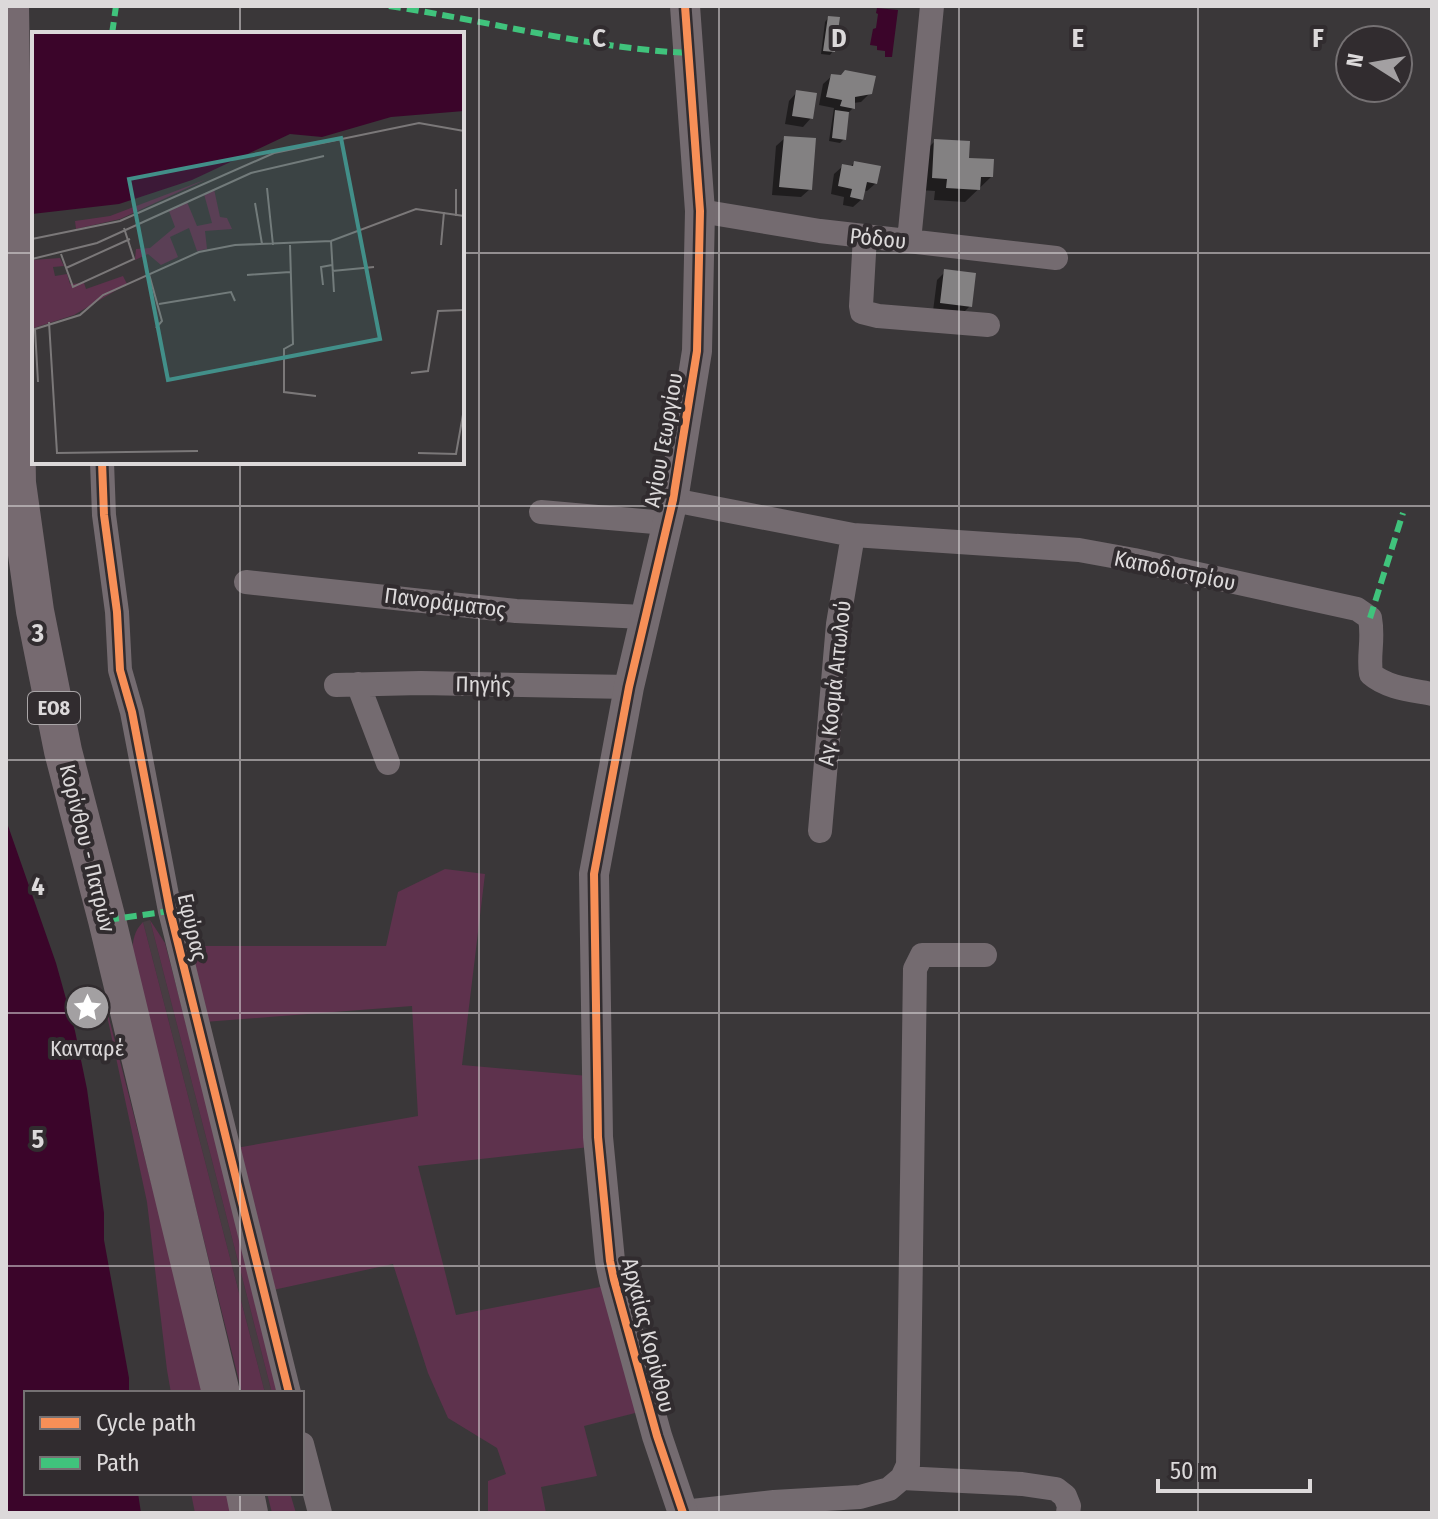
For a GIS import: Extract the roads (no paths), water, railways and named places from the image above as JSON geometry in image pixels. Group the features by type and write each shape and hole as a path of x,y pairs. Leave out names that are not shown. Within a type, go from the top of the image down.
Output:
{"main road":[{"name":"Κορίνθου - Πατρών","path":"10,6 17,483 35,611 63,751 221,1391"}],"street":[{"name":"Αγίου Γεωργίου","path":"594,874 629,687 669,512 697,351 700,211 685,6"},
{"path":"909,241 932,6"},
{"name":"Ρόδου","path":"700,211 820,231 1056,258"},
{"path":"865,236 862,312 988,325"},
{"name":"Εφύρας","path":"102,464 104,515 117,612 120,670 132,712 170,911 289,1391"},
{"path":"541,512 669,512 853,535"},
{"name":"Καποδιστρίου","path":"853,535 1079,550 1357,609 1370,618 1373,635 1369,665 1371,674 1378,681 1432,694"},
{"name":"Αγ. Κοσμά Αιτωλού","path":"820,831 838,624 853,535"},
{"name":"Πανοράματος","path":"246,582 516,611 644,617"},
{"name":"Πηγής","path":"388,763 347,684 629,687"},
{"name":"Αρχαίας Κορίνθου","path":"594,874 598,1137 610,1261 657,1436 683,1512"},
{"path":"683,1512 860,1497 889,1489 902,1478 908,1465 915,969 922,955 985,955"},
{"path":"304,1452 320,1513"},
{"path":"902,1478 1022,1484 1056,1489 1065,1496 1068,1513"}],"place":[{"name":"Κανταρέ","path":"87,1007"}]}
